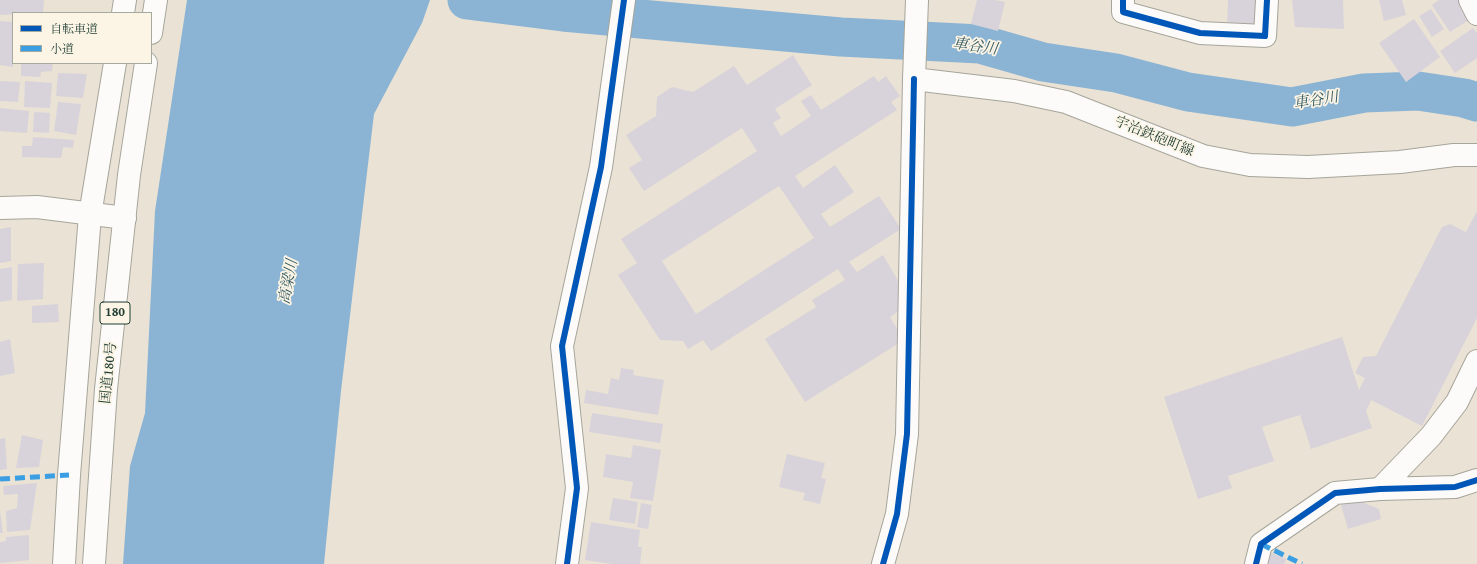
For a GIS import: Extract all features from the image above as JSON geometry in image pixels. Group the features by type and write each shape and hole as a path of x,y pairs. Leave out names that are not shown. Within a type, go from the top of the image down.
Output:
{"main road":[{"path":"123,12 125,0"},
{"path":"152,26 156,0"},
{"path":"567,564 578,488 562,346 601,167 624,0"},
{"path":"883,564 897,514 907,434 917,0"},
{"path":"1123,0 1123,12 1200,33 1265,36 1267,0"},
{"path":"1470,0 1477,14"},
{"name":"180","path":"64,564 69,475 90,215 115,64"},
{"name":"国道180号","path":"94,564 106,389 129,175 146,64"},
{"name":"宇治鉄砲町線","path":"915,70 1066,102 1203,156 1250,165 1308,167 1400,162 1454,155 1477,155"},
{"path":"0,208 37,207 90,215 125,218"},
{"path":"1380,489 1432,436 1457,402 1477,361"},
{"path":"1256,564 1261,544 1335,493 1380,489 1455,487 1477,480"}],"water":[{"name":"高梁川","path":"187,0 430,0 422,23 374,114 341,391 324,564 123,564 130,466 145,413 155,211"}],"building":[{"path":"0,0 44,0 43,12 12,12 12,14 0,15"},
{"path":"977,0 995,0 1005,2 998,31 971,24"},
{"path":"1228,0 1260,0 1259,30 1227,28"},
{"path":"1292,0 1343,0 1344,29 1295,27"},
{"path":"1379,0 1402,0 1406,15 1384,21"},
{"path":"1439,0 1460,0 1472,18 1450,32 1432,5"},
{"path":"1431,9 1444,29 1432,37 1419,16"},
{"path":"1414,19 1440,57 1406,82 1379,43"},
{"path":"0,21 12,22 13,67 0,65"},
{"path":"1473,28 1477,33 1477,58 1455,73 1440,51"},
{"path":"793,55 812,85 775,109 781,118 773,123 781,136 811,116 801,101 811,95 821,110 874,76 878,82 886,76 900,96 891,102 897,110 795,176 803,188 835,165 854,192 821,214 830,227 879,196 901,229 849,262 857,272 883,255 897,279 903,308 890,317 904,340 805,402 765,339 816,307 812,300 845,280 838,269 711,351 703,340 688,349 683,341 660,340 618,275 637,263 621,239 757,151 742,128 644,191 629,168 642,160 626,135 656,116 657,97 672,87 693,92 734,66 747,85","holes":["779,186 814,238 696,314 662,261"]},
{"path":"21,64 53,64 52,71 41,72 40,77 21,76"},
{"path":"58,73 87,74 83,98 56,96"},
{"path":"0,81 20,82 18,102 0,101"},
{"path":"25,81 52,83 50,108 24,107"},
{"path":"58,102 81,104 76,135 54,131"},
{"path":"0,108 29,111 27,133 0,131"},
{"path":"34,112 50,113 49,133 33,132"},
{"path":"33,137 74,140 73,148 63,147 61,158 22,157 22,146 32,146"},
{"path":"1477,211 1477,318 1422,426 1371,400 1366,411 1372,428 1311,449 1300,415 1262,427 1274,461 1228,476 1232,488 1198,499 1164,397 1342,337 1359,390 1365,378 1355,373 1363,357 1376,356 1442,227 1450,224 1466,232"},
{"path":"11,227 11,261 0,263 0,229"},
{"path":"44,263 43,299 17,301 18,264"},
{"path":"12,267 12,300 0,302 0,269"},
{"path":"58,304 59,322 32,323 32,306"},
{"path":"10,339 15,373 0,376 0,342"},
{"path":"621,368 634,370 633,375 664,380 658,415 584,403 586,390 608,394 611,378 619,380"},
{"path":"592,413 663,424 660,443 589,432"},
{"path":"22,435 43,440 39,467 16,468"},
{"path":"5,438 7,469 0,470 0,439"},
{"path":"633,445 661,450 653,501 630,498 633,482 603,477 606,454 631,458"},
{"path":"787,454 825,463 821,478 826,479 820,504 803,500 805,493 779,487"},
{"path":"37,483 30,530 7,532 6,511 17,508 18,494 4,495 3,486"},
{"path":"613,498 638,502 635,524 609,520"},
{"path":"1357,500 1379,509 1381,519 1348,529 1341,505"},
{"path":"641,503 652,505 648,529 637,527"},
{"path":"0,511 3,533 0,533"},
{"path":"591,522 640,530 638,547 642,547 640,564 612,564 585,560"},
{"path":"29,535 29,560 0,563 0,542 6,541 6,537"},
{"path":"1271,553 1286,559 1284,564 1267,564"}],"waterway":[{"name":"車谷川","path":"467,0 563,12 841,37 980,44 1043,62 1116,73 1188,92 1292,107 1364,93 1418,91 1464,98 1477,102"}],"marked path":[{"path":"0,479 69,475"},
{"path":"1261,544 1302,564"}],"cycle path":[{"path":"567,564 577,488 562,346 601,167 624,0"},
{"path":"1123,0 1123,12 1200,33 1265,36 1267,0"},
{"path":"883,564 897,514 907,434 914,79"},
{"path":"1256,564 1261,544 1335,493 1380,489 1455,487 1477,480"}]}
